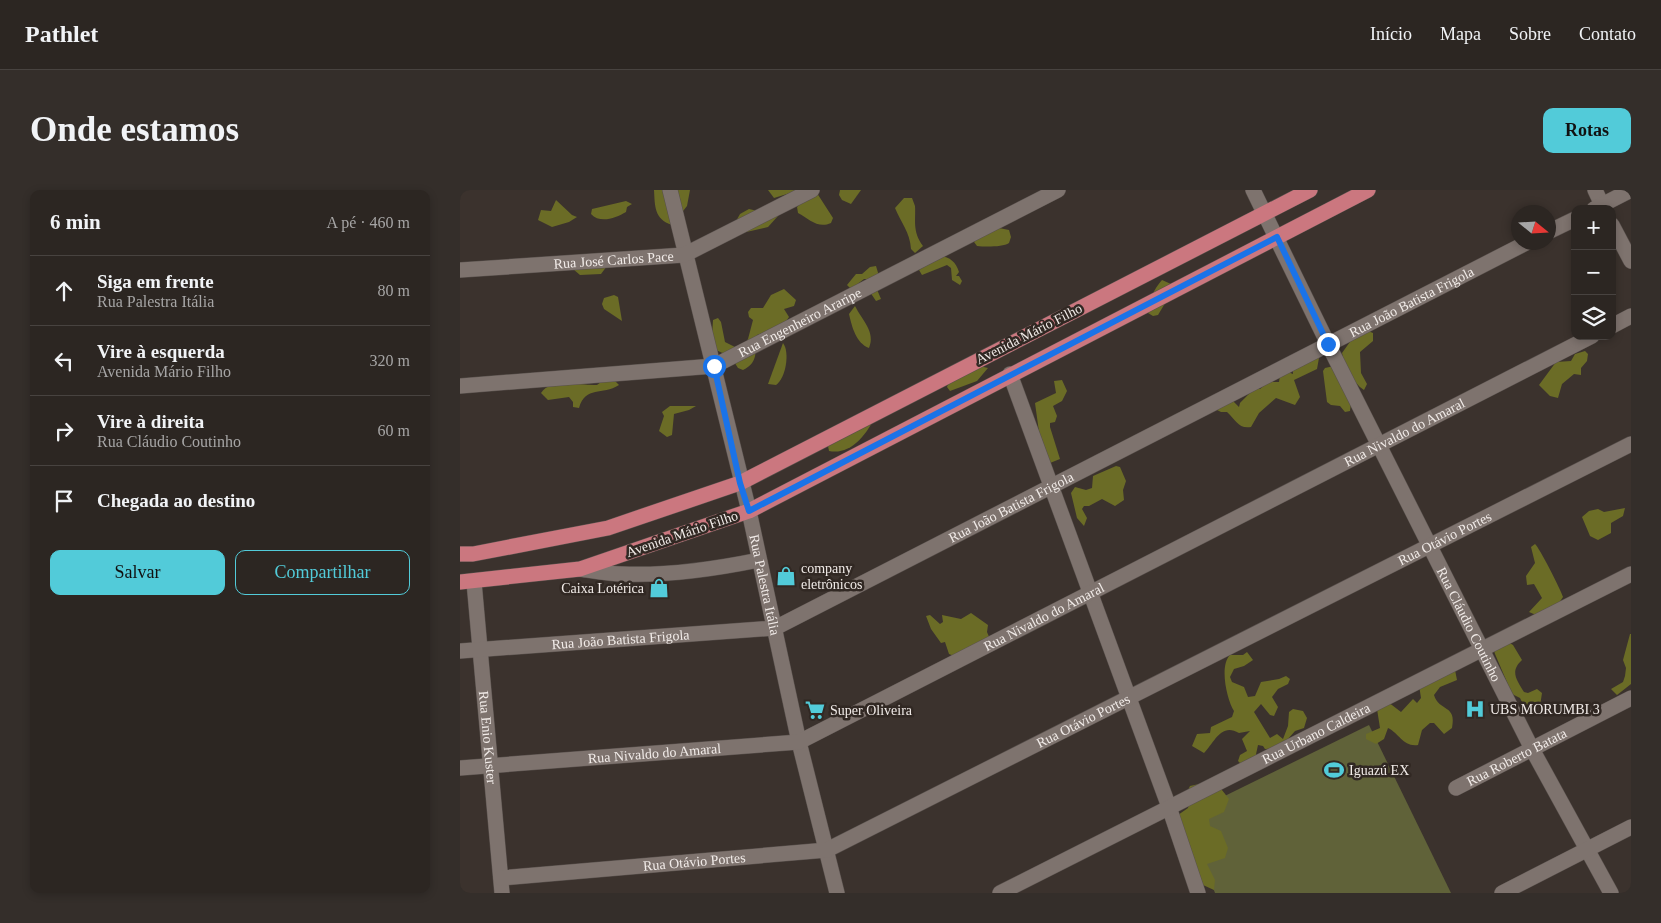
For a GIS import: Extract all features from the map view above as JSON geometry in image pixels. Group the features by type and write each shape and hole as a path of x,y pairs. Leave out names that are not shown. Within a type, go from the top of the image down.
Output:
{"main road":[{"name":"Avenida Mário Filho","path":"460,554 473,554 608,528 740,483 1310,190"},
{"name":"Avenida Mário Filho","path":"467,582 580,569 749,511 1368,190"}],"street":[{"name":"Rua Palestra Itália","path":"670,190 684,255 714,366 740,483 749,511 799,742 837,893"},
{"name":"Rua José Carlos Pace","path":"460,270 684,255 812,190"},
{"name":"Rua Engenheiro Araripe","path":"460,386 714,366 1058,190"},
{"name":"Rua Cláudio Coutinho","path":"1253,190 1328,344 1484,650 1532,749 1589,849 1611,893"},
{"path":"1594,190 1599,205"},
{"path":"1604,205 1631,190"},
{"path":"1556,228 1571,221"},
{"path":"1616,233 1631,262"},
{"name":"Rua João Batista Frigola","path":"460,651 775,628 1512,250"},
{"path":"1616,324 1631,316"},
{"name":"Rua Nivaldo do Amaral","path":"460,768 799,742 1584,340"},
{"path":"1010,374 1169,807 1198,893"},
{"name":"Rua Otávio Portes","path":"501,885 827,850 1631,444"},
{"path":"580,569 621,574 655,574 724,567 759,560"},
{"name":"Rua Urbano Caldeira","path":"1000,893 1484,650 1631,574"},
{"name":"Rua Enio Kuster","path":"467,582 480,649 501,885"},
{"name":"Rua Roberto Batata","path":"1456,788 1631,698"},
{"path":"1502,893 1631,827"}],"green space":[{"name":"Iguazú EX","path":"1369,725 1451,893 1215,893 1186,815"}],"shaded area":[{"path":"654,190 690,190 687,206 672,225 659,216 655,207"},
{"path":"768,190 800,190 774,198"},
{"path":"800,190 815,190 833,218 831,223 826,225 818,224 798,213 797,207 801,203"},
{"path":"840,190 861,190 851,204 842,200 839,195"},
{"path":"904,198 912,198 915,206 917,235 923,246 915,253 911,249 907,233 895,208"},
{"path":"556,200 572,215 577,217 569,222 552,227 538,220 541,210 551,211"},
{"path":"626,201 632,204 627,207 626,212 618,216 599,219 591,214 592,209"},
{"path":"749,209 778,216 768,227 742,233 735,223 740,214"},
{"path":"999,228 1009,230 1011,237 1009,243 985,247 977,246 974,242 977,238"},
{"path":"940,256 950,259 956,265 959,272 956,276 959,276 962,281 960,285 952,280 951,268 947,265 922,275 919,270"},
{"path":"607,266 601,274 580,275 573,269"},
{"path":"876,266 879,276 876,287 881,299 876,301 870,292 869,279 864,279 851,289 847,285 856,274 862,274 870,267"},
{"path":"1162,280 1171,284 1167,300 1158,315 1153,316 1148,313 1150,300"},
{"path":"784,289 796,300 794,306 784,309 789,317 782,327 757,335 755,355 752,363 743,370 738,368 731,357 716,350 712,336 713,320 718,318 721,322 725,342 735,347 743,347 748,339 753,320 749,317 748,312 751,308 763,308 771,295"},
{"path":"614,295 618,297 622,321 604,309 602,304 604,298"},
{"path":"855,306 871,337 869,348 861,342 853,329 849,314"},
{"path":"1368,331 1373,333 1373,341 1360,352 1361,373 1367,384 1364,390 1350,374 1342,353 1352,339"},
{"path":"783,343 786,352 786,365 782,377 776,385 768,384"},
{"path":"1585,351 1588,354 1587,361 1581,368 1581,375 1574,374 1562,384 1558,398 1550,396 1539,385 1556,362 1571,361 1575,354"},
{"path":"1317,356 1319,358 1317,369 1294,380 1300,397 1295,405 1276,398 1259,413 1251,427 1243,427 1227,412 1215,409 1230,398 1239,407 1240,403 1257,388 1260,389 1268,382 1279,382 1280,375 1285,371 1293,374 1293,367"},
{"path":"979,366 988,368 977,381 950,391 947,387 949,382"},
{"path":"1334,366 1351,403 1350,411 1345,412 1340,406 1331,405 1327,402 1323,371 1325,368"},
{"path":"605,379 615,381 619,385 586,396 579,408 573,407 573,402 569,397 548,400 541,393 552,385 567,383 597,385"},
{"path":"1062,380 1067,391 1062,401 1053,406 1057,416 1055,422 1050,423 1060,459 1050,463 1039,432 1035,403 1056,393 1054,381"},
{"path":"670,406 696,406 674,414 672,435 667,437 659,431 664,416 662,412"},
{"path":"873,421 861,439 856,443 837,452 829,451 828,446"},
{"path":"1116,466 1120,467 1126,481 1123,490 1124,500 1115,506 1102,499 1089,506 1084,506 1082,509 1087,518 1084,526 1077,518 1071,493 1075,487 1086,490 1092,488 1093,476"},
{"path":"1625,508 1623,516 1611,523 1611,533 1598,540 1590,536 1582,517 1589,511 1598,509 1604,512"},
{"path":"1535,544 1550,569 1563,597 1557,606 1536,615 1529,612 1542,598 1534,584 1527,585 1526,576 1535,563 1531,547"},
{"path":"971,613 988,625 987,632 990,639 954,656 949,654 945,642 941,643 931,629 926,616 930,615 940,624 943,622 942,615 961,619"},
{"path":"1630,634 1631,684 1617,695 1611,689 1623,682 1626,668 1623,660"},
{"path":"1508,642 1513,645 1522,660 1515,672 1524,692 1528,693 1537,689 1542,693 1540,706 1531,710 1526,710 1520,698 1512,694 1495,654 1493,648"},
{"path":"1247,652 1253,660 1244,666 1234,669 1230,677 1232,682 1244,687 1248,697 1255,696 1261,682 1286,676 1290,679 1288,684 1278,689 1272,697 1278,707 1274,716 1270,715 1261,704 1254,712 1270,738 1277,734 1283,739 1288,726 1289,712 1293,709 1303,711 1307,718 1304,728 1295,731 1280,748 1265,749 1263,746 1258,745 1255,759 1241,764 1238,761 1240,755 1247,751 1242,739 1250,731 1239,733 1227,730 1218,735 1204,753 1192,746 1197,734 1210,733 1211,727 1232,717 1234,711 1225,683 1225,667 1230,655 1243,655"},
{"path":"1455,670 1457,680 1440,687 1434,695 1440,704 1450,711 1453,720 1452,728 1444,734 1434,723 1430,723 1422,730 1418,745 1405,742 1388,728 1384,739 1376,744 1366,739 1366,734 1380,728 1377,709 1388,702 1401,712 1413,699 1417,703 1421,698 1419,685"},
{"path":"1208,782 1218,785 1229,799 1224,812 1209,819 1210,826 1221,831 1228,848 1225,858 1207,864 1215,880 1214,890 1203,885 1178,815 1188,808 1189,803 1185,796 1190,786"}],"place":[{"name":"company eletrônicos","path":"786,576"},
{"name":"Caixa Lotérica","path":"659,588"},
{"name":"UBS MORUMBI 3","path":"1475,709"},
{"name":"Super Oliveira","path":"815,710"},
{"name":"Iguazú EX","path":"1334,770"}],"route":[{"path":"714,366 740,483 749,511 1277,237 1328,344"}]}
